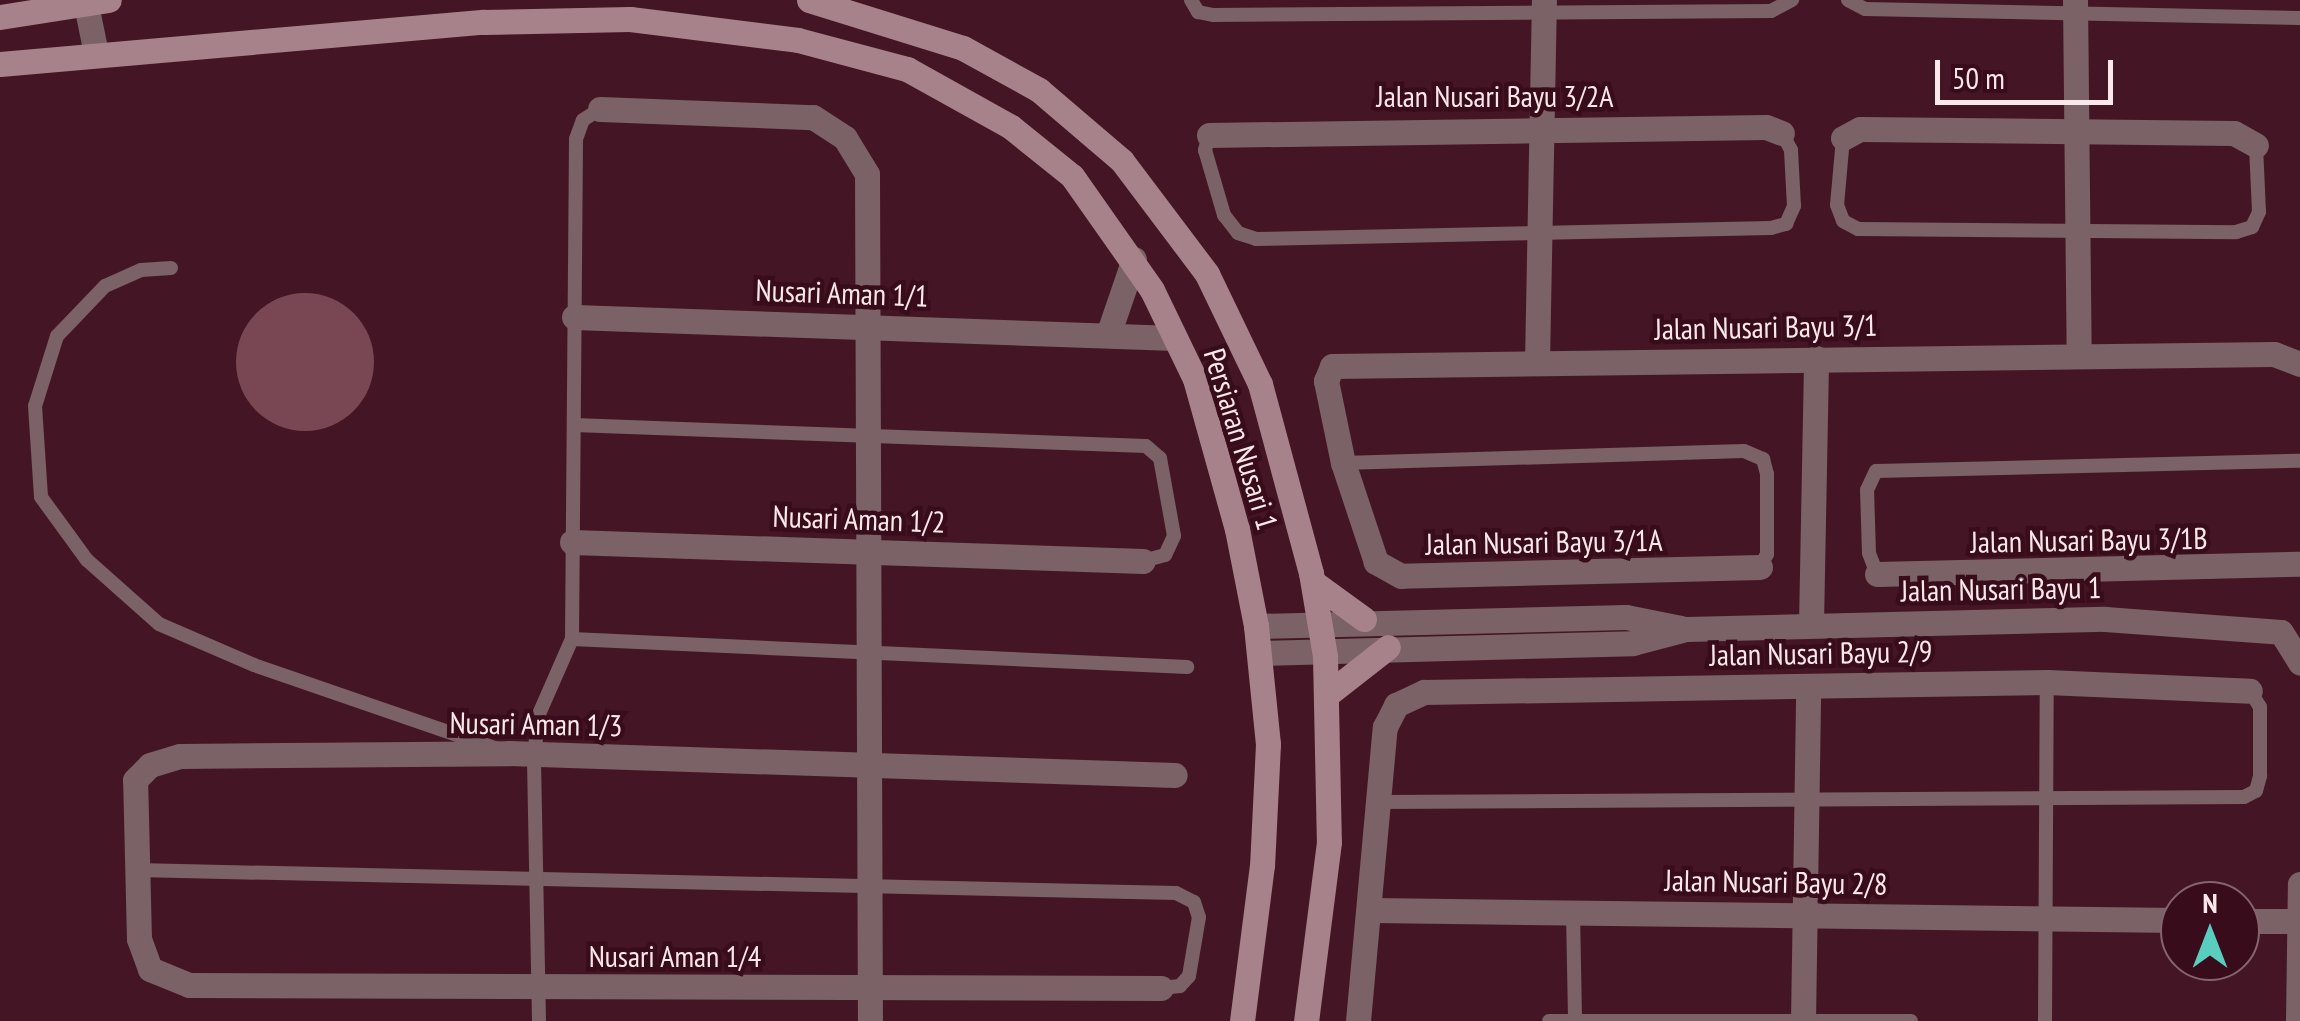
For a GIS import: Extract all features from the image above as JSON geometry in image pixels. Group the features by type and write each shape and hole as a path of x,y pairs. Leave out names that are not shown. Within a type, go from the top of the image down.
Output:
{"main road":[{"name":"Persiaran Nusari 1","path":"809,0 931,36 1040,90 1159,204 1207,274 1260,384 1313,582 1324,648 1329,842 1306,1021"},
{"path":"0,16 93,1"},
{"name":"Persiaran Nusari 1","path":"0,64 484,22 612,19 798,40 907,69 959,93 1072,176 1134,258 1175,338 1210,430 1256,626 1268,744 1262,865 1242,1021"},
{"path":"1313,582 1364,619"},
{"path":"1328,694 1388,646"}],"street":[{"path":"93,1 96,53"},
{"path":"1537,362 1544,4"},
{"path":"2075,8 2079,356"},
{"path":"600,108 813,117 845,138 867,174 871,326 870,1021"},
{"name":"Jalan Nusari Bayu 3/2A","path":"1209,135 1766,127 1782,134"},
{"path":"1843,138 1860,129 2234,134 2256,145"},
{"path":"1108,332 1134,258"},
{"name":"Nusari Aman 1/1","path":"574,317 1108,332 1175,338"},
{"name":"Jalan Nusari Bayu 3/1","path":"1343,463 1326,381 1332,366 2274,354 2300,364"},
{"path":"1811,624 1816,358"},
{"name":"Jalan Nusari Bayu 3/1A","path":"1343,463 1376,562 1402,576 1760,567"},
{"name":"Nusari Aman 1/2","path":"572,542 1143,561"},
{"name":"Jalan Nusari Bayu 3/1B","path":"1877,574 2300,564"},
{"name":"Jalan Nusari Bayu 1","path":"1256,626 1319,620 1626,616 1686,629"},
{"name":"Jalan Nusari Bayu 1","path":"1259,653 1388,646 1633,643 1686,629 2105,619 2248,625 2282,632 2300,662"},
{"name":"Jalan Nusari Bayu 2/9","path":"1380,802 1385,728 1396,705 1424,692 2047,682 2250,691"},
{"path":"1803,1020 1808,686"},
{"name":"Nusari Aman 1/3","path":"189,985 150,970 139,939 135,780 165,760 522,754 1175,775"},
{"path":"1358,1021 1380,802"},
{"path":"2298,1021 2300,884"},
{"name":"Jalan Nusari Bayu 2/8","path":"1372,910 2160,920"},
{"path":"2260,920 2298,921"},
{"name":"Nusari Aman 1/4","path":"189,985 1161,988"}],"lane":[{"path":"1191,0 1198,12 1214,15 1544,4 1771,11 1792,0"},
{"path":"1848,0 1865,9 2075,8 2300,18"},
{"path":"540,1021 537,880 522,754 572,640 576,138 583,120 600,108"},
{"path":"1209,135 1204,150 1224,215 1238,233 1256,239 1786,224 1794,206 1791,150 1782,134"},
{"path":"1843,138 1837,205 1843,221 1858,228 2078,230 2252,226 2259,212 2256,145"},
{"path":"171,268 141,270 105,286 57,336 35,406 41,496 86,560 159,624 254,666 522,754"},
{"path":"574,425 1146,446 1160,458 1174,536 1165,555 1143,561"},
{"path":"1343,463 1744,451 1763,459 1767,474 1767,554 1760,567"},
{"path":"1877,574 1869,553 1867,490 1876,470 2300,460"},
{"path":"572,640 1187,668"},
{"path":"2044,1021 2048,918 2047,682"},
{"path":"1380,802 2244,797 2256,792 2260,707 2250,691"},
{"path":"137,870 1176,893 1194,902 1199,917 1189,976 1180,986 1161,988"},
{"path":"1573,912 1575,1021"},
{"path":"1549,1021 1912,1021"}],"building":[{"path":"305,293 331,298 354,313 369,336 374,362 369,388 354,411 331,426 305,431 279,426 256,411 241,388 236,362 241,336 256,313 279,298"}]}
